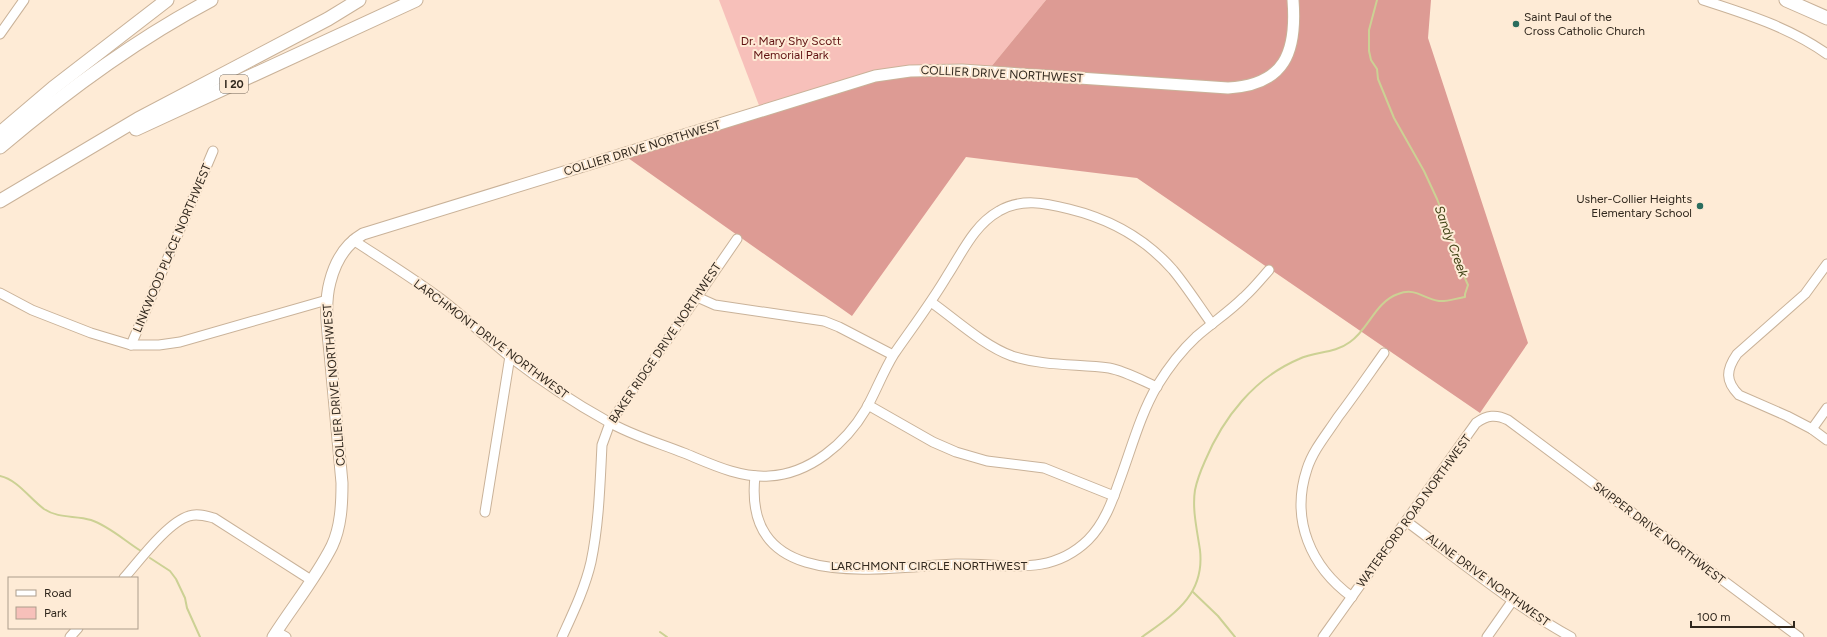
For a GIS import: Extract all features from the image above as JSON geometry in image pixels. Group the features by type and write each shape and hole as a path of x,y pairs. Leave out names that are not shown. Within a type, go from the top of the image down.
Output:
{"highway":[{"path":"0,133 53,88 167,0"},
{"path":"0,147 63,96 114,60 211,0"},
{"path":"53,169 138,119 328,19 359,0"},
{"name":"I 20","path":"0,201 53,169 161,117 416,0"},
{"path":"1786,0 1827,18"}],"main road":[{"name":"COLLIER DRIVE NORTHWEST","path":"279,635 332,546 339,524 342,501 342,483 329,343 327,300 330,282 338,259 344,249 353,240 363,234 880,75 929,69 962,70 1228,88 1244,87 1265,80 1274,73 1288,55 1294,33 1293,0"}],"street":[{"path":"0,34 24,0"},
{"path":"1703,0 1752,16 1785,29 1827,54"},
{"name":"LINKWOOD PLACE NORTHWEST","path":"131,345 213,151"},
{"name":"LARCHMONT DRIVE NORTHWEST","path":"353,240 438,297 510,356 551,387 610,423 729,470 755,476 786,474 815,462 848,433 868,405 882,375 894,355 931,302 972,236 981,226 1000,210 1012,205 1035,202 1050,204 1089,214 1134,235 1154,251 1174,271 1212,324"},
{"name":"BAKER RIDGE DRIVE NORTHWEST","path":"562,637 576,605 590,563 597,520 602,445 605,433 610,423 737,239"},
{"path":"1827,264 1805,294 1737,354 1730,364 1728,374 1733,389 1739,395 1787,416 1812,429 1827,440"},
{"name":"LARCHMONT CIRCLE NORTHWEST","path":"755,476 753,494 756,513 763,530 775,545 789,556 805,564 850,569 885,569 957,564 1024,567 1047,564 1070,554 1089,539 1104,520 1143,415 1157,387 1181,352 1244,297 1269,270"},
{"path":"0,293 32,310 87,332 131,345 159,345 180,342 327,300"},
{"path":"697,297 715,305 824,321 894,355"},
{"path":"931,302 982,339 1012,356 1049,363 1110,368 1157,387"},
{"path":"1352,597 1329,577 1311,550 1302,521 1302,489 1307,469 1316,448 1384,353"},
{"path":"485,512 510,356"},
{"path":"868,405 933,442 956,452 987,461 1044,468 1114,496"},
{"path":"1812,429 1827,408"},
{"name":"WATERFORD ROAD NORTHWEST","path":"1324,637 1476,423 1488,416 1495,416 1502,417 1518,428"},
{"name":"SKIPPER DRIVE NORTHWEST","path":"1518,428 1800,637"},
{"path":"125,577 164,534 180,520 196,515 214,518 311,580"},
{"name":"ALINE DRIVE NORTHWEST","path":"1406,521 1513,600 1571,637"},
{"path":"1487,637 1513,600"},
{"path":"70,637 77,629"}],"green space":[{"name":"Dr. Mary Shy Scott Memorial Park","path":"719,0 1046,0 986,73 760,108"}],"shaded area":[{"path":"1046,0 1431,0 1428,38 1528,343 1480,413 1137,178 966,157 852,316 621,153 873,74 986,73"}],"waterway":[{"name":"Sandy Creek","path":"1142,637 1165,620 1185,602 1198,579 1200,550 1194,512 1194,497 1198,479 1212,445 1221,430 1231,415 1254,388 1283,367 1305,356 1331,351 1344,346 1357,337 1383,303 1398,294 1410,292 1439,301 1465,297 1468,285 1460,267 1456,246 1424,171 1394,118 1378,79 1377,69 1371,60 1369,51 1369,30 1377,0"},
{"name":"Sandy Creek","path":"0,476 18,485 44,509 61,516 91,520 98,523 111,530 141,551"},
{"name":"Sandy Creek","path":"150,558 170,571 176,579 200,637"},
{"path":"1193,592 1218,616 1235,637"},
{"path":"660,632 667,637"}],"place":[{"name":"Saint Paul of the Cross Catholic Church","path":"1516,24"},
{"name":"Usher-Collier Heights Elementary School","path":"1700,206"}]}
